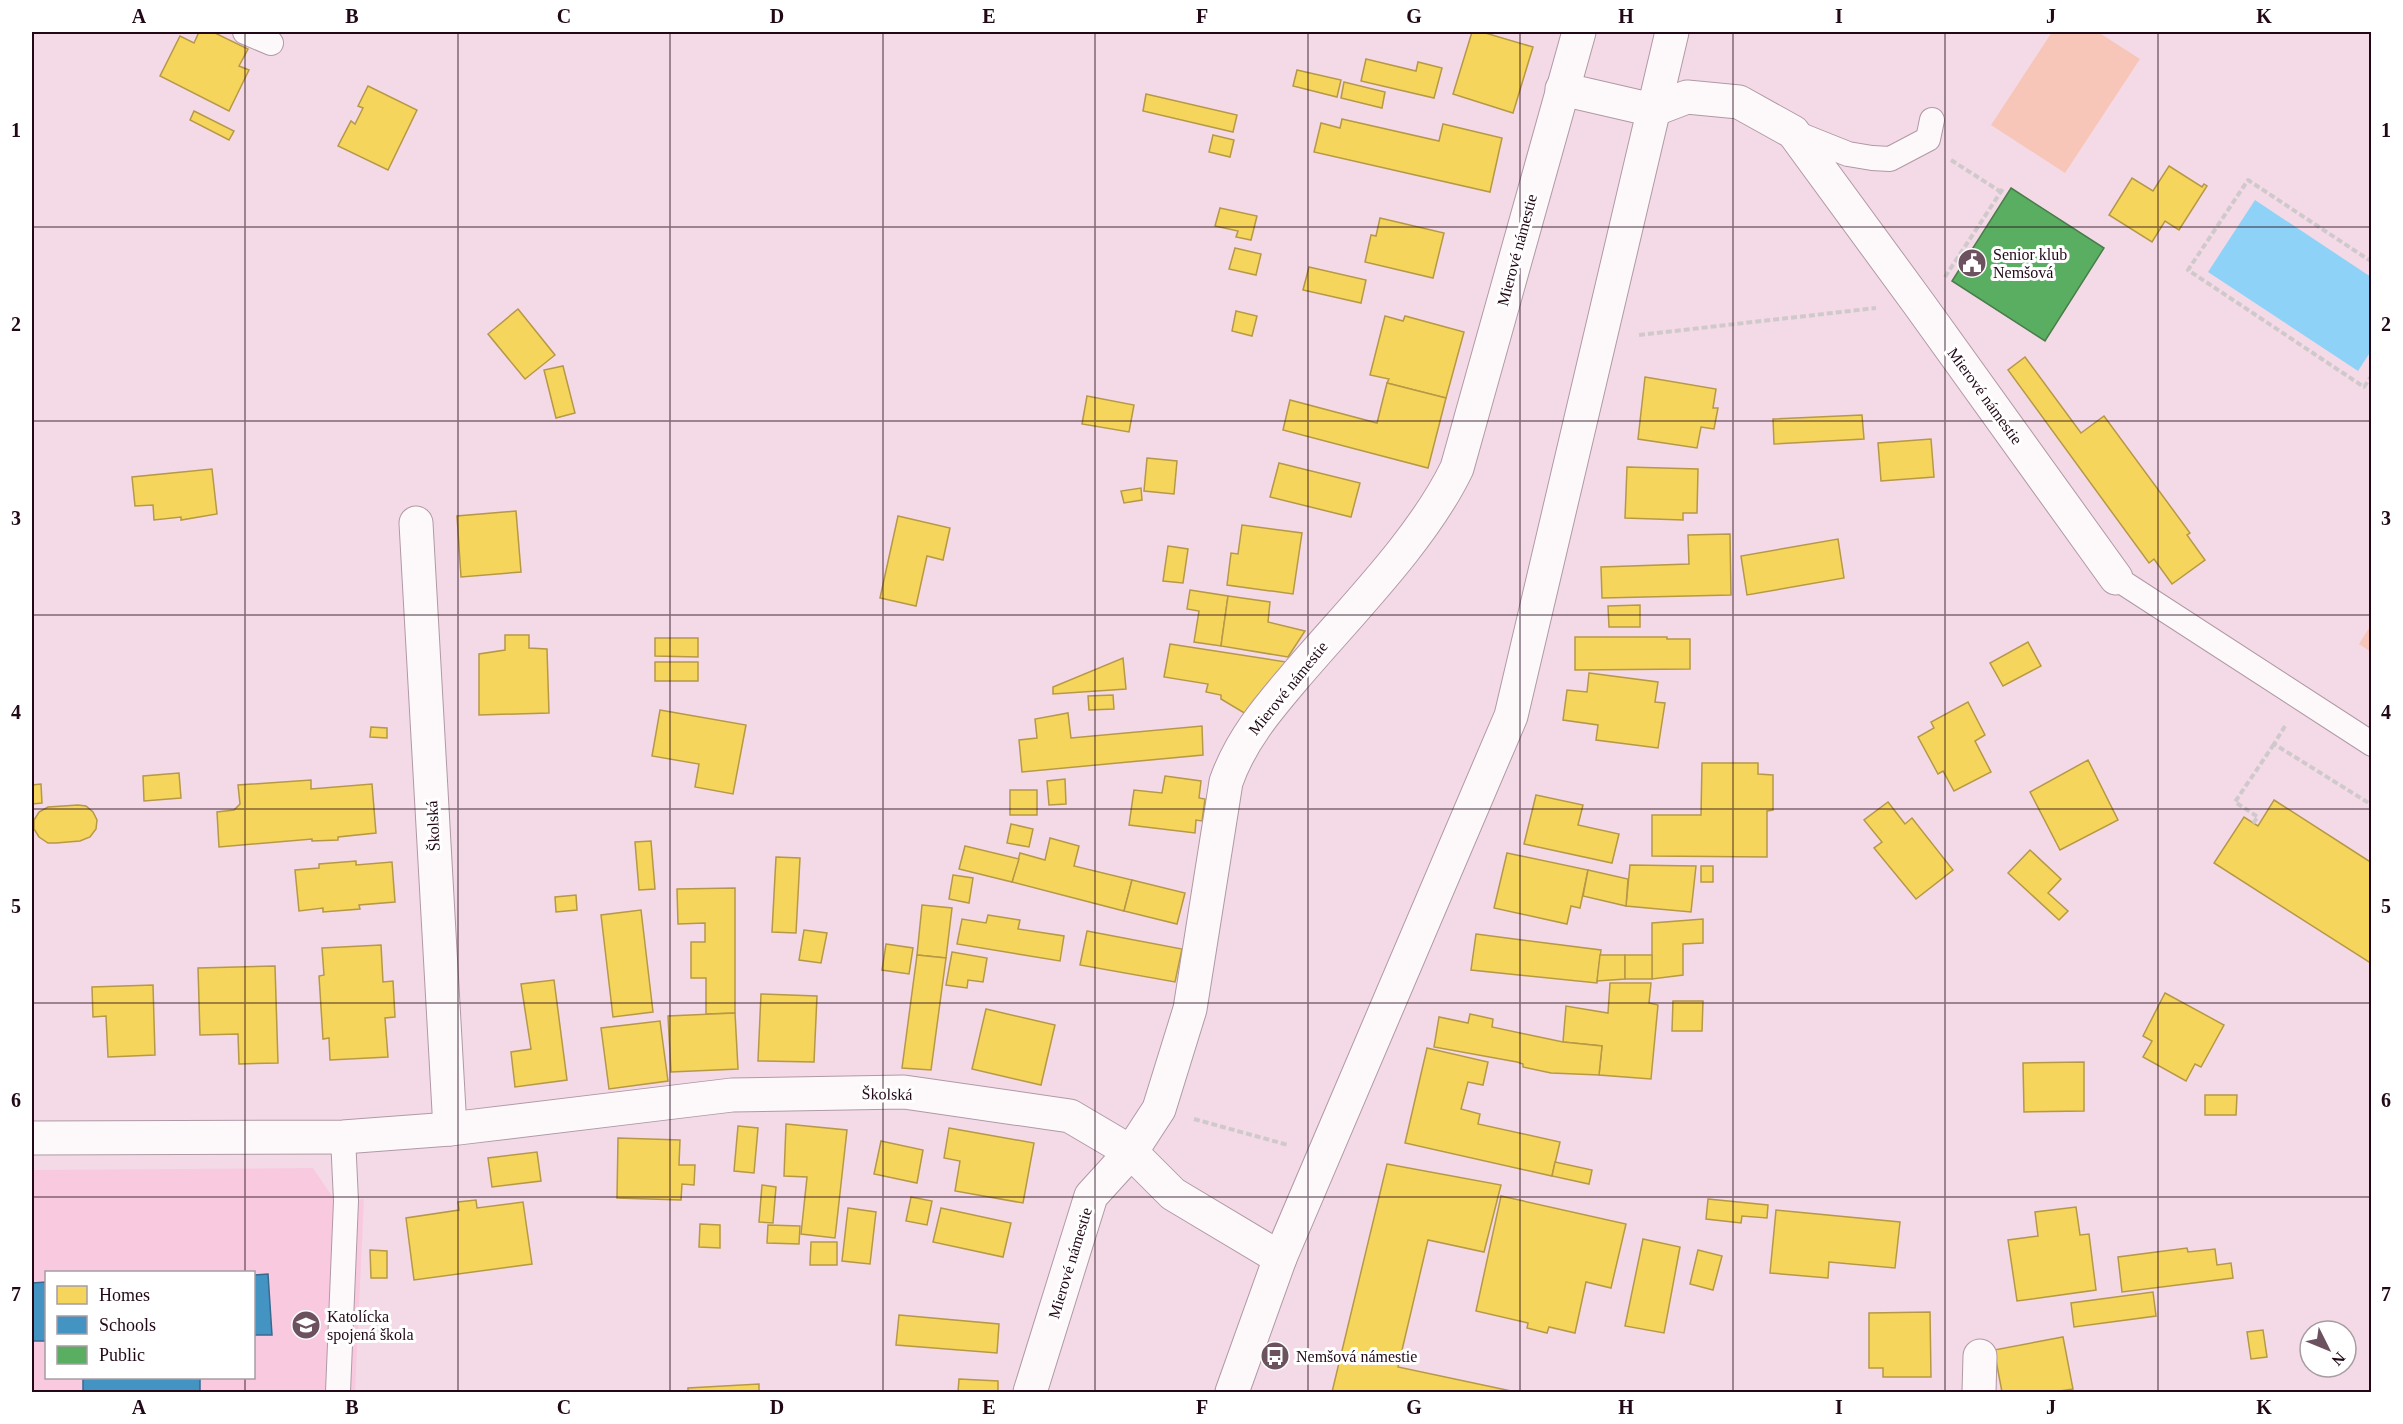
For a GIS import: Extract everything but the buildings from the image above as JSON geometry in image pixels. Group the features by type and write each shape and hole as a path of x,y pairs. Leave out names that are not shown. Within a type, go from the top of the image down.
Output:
{"street":[{"name":"Mierové námestie","path":"1030,1392 1091,1196 1131,1152 1159,1109 1190,1009 1226,782 1234,759 1267,710 1399,555 1450,482 1460,457 1579,32"},
{"path":"1232,1392 1280,1258 1511,716 1672,32"},
{"path":"1562,89 1653,110"},
{"name":"Mierové námestie","path":"1653,110 1687,97 1739,102 1793,132 2115,578"},
{"name":"Školská","path":"416,523 450,1129"},
{"name":"Školská","path":"32,1138 343,1137 450,1129 732,1095 904,1092 1070,1116 1131,1152 1173,1194 1280,1258"},
{"path":"1979,1392 1980,1356"}],"lane":[{"path":"245,32 271,44"},
{"path":"1793,132 1848,154 1890,159 1927,131"},
{"path":"2115,578 2372,744"},
{"path":"338,1392 346,1201 343,1137"}],"path":[{"path":"1927,131 2001,192"},
{"path":"2372,262 2248,180 2188,270 2364,387 2372,375"},
{"path":"1638,336 1921,307 2004,187"},
{"path":"2253,823 2258,817 2235,802 2302,700"},
{"path":"2274,744 2372,805"},
{"path":"1159,1109 1297,1148"}],"shaded area":[{"path":"2052,32 2098,32 2140,59 2065,173 1991,125"},
{"path":"2371,625 2371,652 2359,644"},
{"name":"Katolícka spojená škola","path":"313,1168 336,1202 364,1199 355,1392 32,1392 32,1170"}],"water":[{"path":"2255,200 2371,277 2371,351 2358,371 2208,272"}],"place":[{"name":"Senior klub Nemšová","path":"1972,263"},
{"name":"Katolícka spojená škola","path":"306,1325"},
{"name":"Nemšová námestie","path":"1275,1356"}]}
